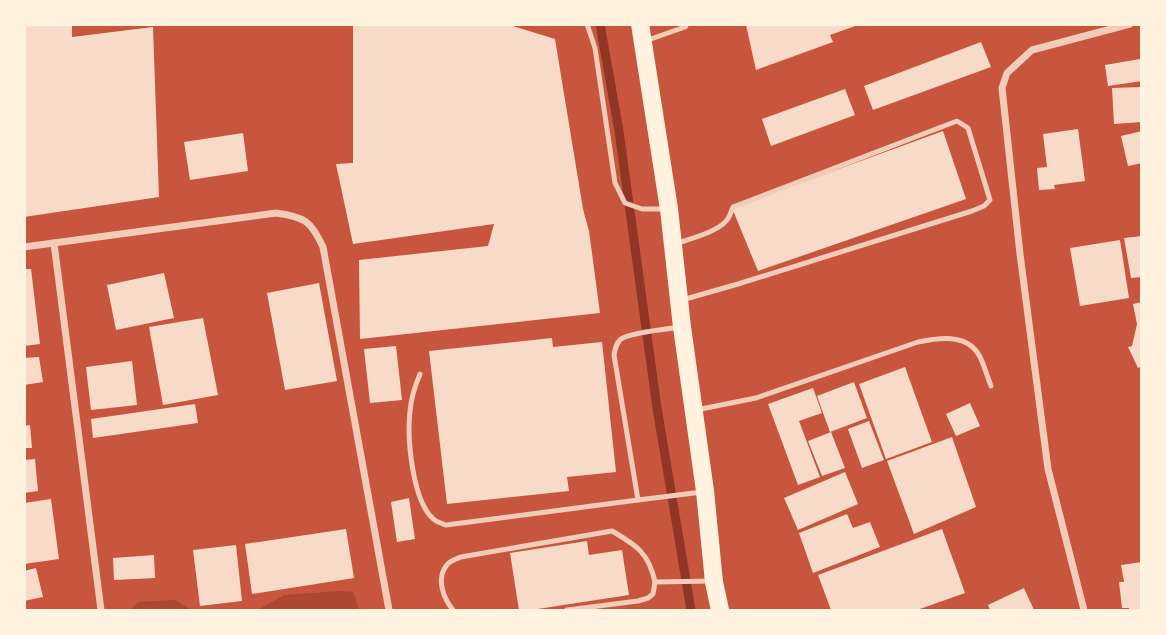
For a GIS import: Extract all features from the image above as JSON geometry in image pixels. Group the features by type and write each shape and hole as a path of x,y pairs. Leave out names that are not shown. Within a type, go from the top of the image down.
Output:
{"main road":[{"path":"641,33 669,209 714,582 720,611"}],"street":[{"path":"1084,611 1048,469 1002,88 1007,74 1032,50 1130,24"},
{"path":"24,247 276,213 297,216 314,228 323,247 389,611"},
{"path":"54,243 102,611"}],"lane":[{"path":"587,24 595,48 615,183 625,204 642,209 669,209"},
{"path":"641,33 685,27 687,24"},
{"path":"672,246 725,223 733,206 957,121 968,128 990,200 972,211 680,300"},
{"path":"638,500 614,355 616,345 621,339 631,335 682,327"},
{"path":"693,410 755,398 918,342 943,338 964,341 978,352 992,386"},
{"path":"420,374 409,415 411,464 414,481 429,515 446,526 705,491"},
{"path":"453,611 446,602 441,576 444,567 461,557 612,531 638,547 646,557 655,582 653,594 648,598 566,611"},
{"path":"655,582 714,582"}],"shaded area":[{"path":"353,592 359,610 258,610 284,595"},
{"path":"175,600 192,610 130,610 138,602"}],"building":[{"path":"24,24 72,24 72,37 153,27 159,197 24,217"},
{"path":"353,24 506,24 555,39 589,231 600,313 360,339 359,260 488,246 494,224 353,244 336,164 353,163"},
{"path":"747,24 858,25 830,35 833,42 756,70"},
{"path":"981,42 991,67 873,110 864,86"},
{"path":"1140,59 1142,81 1108,86 1105,65"},
{"path":"1142,87 1142,122 1114,124 1112,88"},
{"path":"845,89 855,115 771,146 762,119"},
{"path":"1078,129 1085,181 1039,190 1037,168 1047,167 1043,134"},
{"path":"943,131 966,199 758,271 732,208"},
{"path":"1142,131 1142,163 1128,166 1121,136"},
{"path":"243,133 248,171 190,180 184,142"},
{"path":"1142,236 1142,277 1131,278 1124,238"},
{"path":"1120,240 1129,298 1080,306 1070,248"},
{"path":"24,269 31,269 40,344 24,346"},
{"path":"164,273 174,318 116,330 107,285"},
{"path":"319,283 337,381 285,390 267,293"},
{"path":"1142,302 1142,366 1138,368 1128,347 1132,346 1137,324 1133,304"},
{"path":"203,318 218,395 163,405 149,327"},
{"path":"552,338 553,347 602,342 616,472 567,477 569,491 447,504 429,351"},
{"path":"396,346 402,400 370,403 364,349"},
{"path":"39,357 43,382 24,385 24,358"},
{"path":"132,361 137,405 91,410 86,367"},
{"path":"905,367 932,442 886,459 859,384"},
{"path":"854,382 867,418 830,432 817,396"},
{"path":"813,388 822,413 799,421 820,477 798,485 768,404"},
{"path":"970,403 980,426 956,436 946,414"},
{"path":"195,404 198,423 93,438 91,419"},
{"path":"869,421 884,460 862,468 848,429"},
{"path":"30,425 32,448 24,448 24,426"},
{"path":"831,432 845,468 822,476 808,441"},
{"path":"952,437 976,507 914,534 887,461"},
{"path":"35,459 38,491 24,493 24,460"},
{"path":"845,472 858,504 798,530 784,498"},
{"path":"409,498 415,539 397,542 391,502"},
{"path":"51,499 59,559 24,564 24,503"},
{"path":"847,514 853,528 870,522 880,547 813,573 799,533"},
{"path":"346,529 354,578 252,594 245,544"},
{"path":"942,529 965,593 917,610 831,610 818,575"},
{"path":"587,541 589,555 622,550 629,595 519,610 510,553"},
{"path":"236,545 242,601 200,606 193,550"},
{"path":"154,555 155,578 114,580 113,558"},
{"path":"1142,562 1142,610 1122,608 1119,582 1124,582 1121,565"},
{"path":"36,568 43,597 24,601 24,571"},
{"path":"1024,588 1034,610 990,610 988,605"}],"waterway":[{"path":"600,24 619,131 657,408 691,610"}]}
